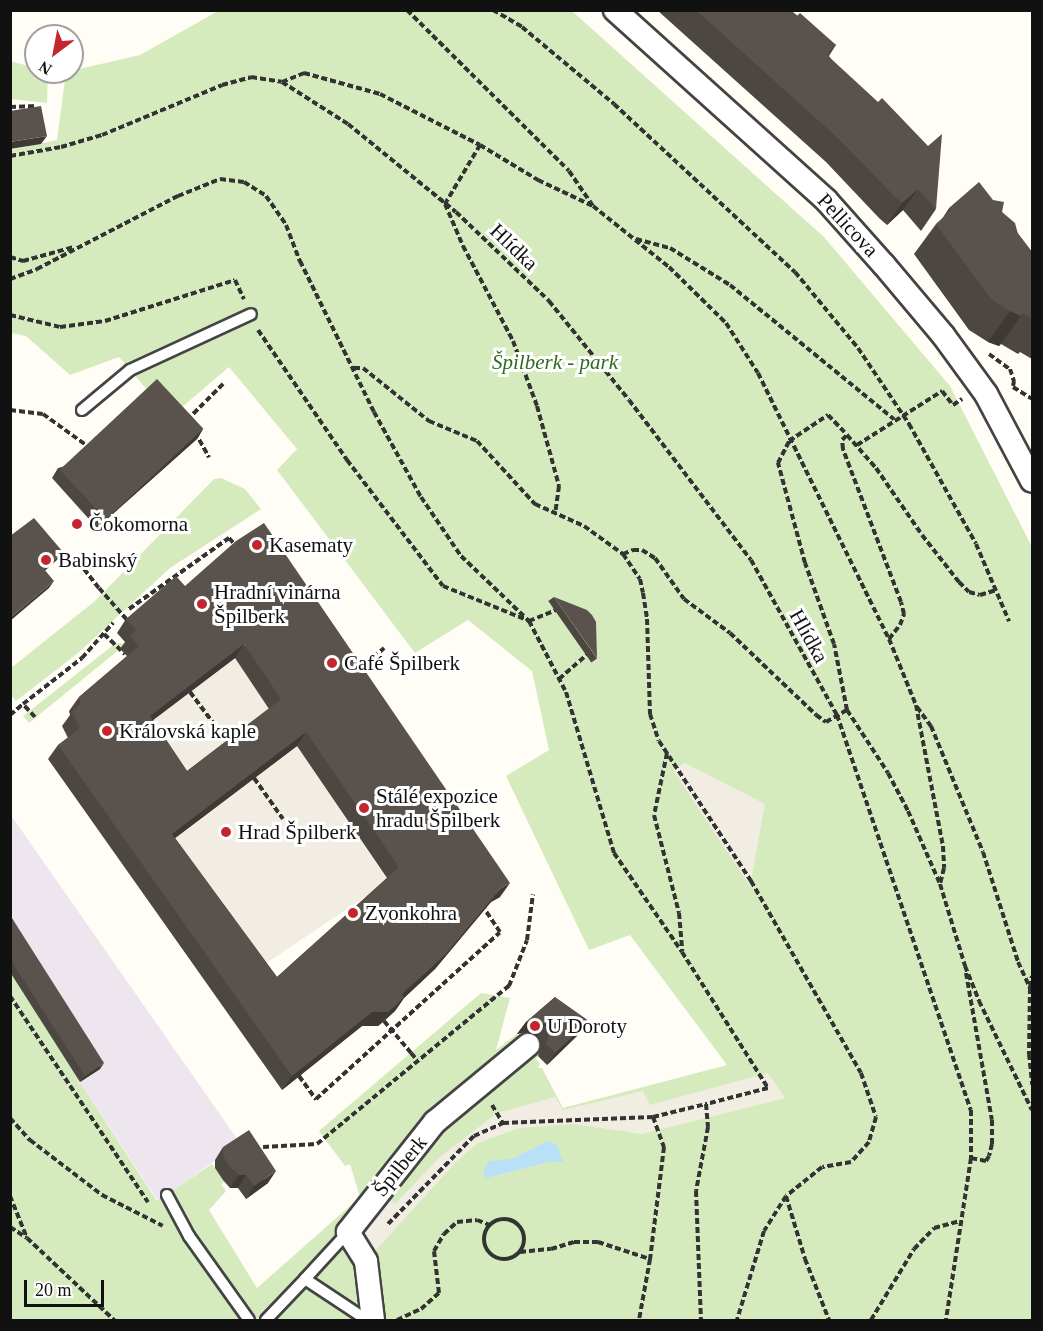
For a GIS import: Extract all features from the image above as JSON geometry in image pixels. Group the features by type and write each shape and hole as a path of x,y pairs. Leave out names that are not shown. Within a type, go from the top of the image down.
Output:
{"street":[{"name":"Pellicova","path":"615,10 826,200 877,257 943,335 986,394 1032,481"},
{"name":"Špilberk","path":"348,1232 435,1122 528,1045"},
{"path":"348,1232 366,1261 373,1320"}],"lane":[{"path":"82,410 130,370 251,314"},
{"path":"167,1195 189,1236 249,1320"},
{"path":"266,1320 348,1232"},
{"path":"305,1279 367,1320"}],"path":[{"path":"407,10 569,171 593,206"},
{"path":"493,10 522,27 614,104 795,272 858,348 903,416 976,544 1009,621"},
{"path":"282,82 304,73 380,94 480,145 538,180 593,206 669,267 726,323 758,374 789,441 817,490 889,639 916,705 943,846 944,868 940,884"},
{"name":"Hlídka","path":"10,156 61,147 102,135 222,85 251,77 282,82 348,124 445,204 549,301 751,560 837,715 970,1110 971,1158 946,1320"},
{"path":"10,107 37,106"},
{"path":"480,145 445,204 463,246 513,341 537,406 548,438 559,486 555,513"},
{"path":"10,279 37,269 178,196 220,179 244,182 266,196 286,225 300,261 374,412 422,497 461,556 529,621 566,692 614,853 682,952 768,1088 653,1118 503,1123 474,1136 361,1252"},
{"path":"633,238 670,248 730,285 894,419"},
{"path":"10,257 23,261 80,246"},
{"path":"10,315 60,327 105,321 235,280 263,339 347,460 443,586 529,621 565,607"},
{"path":"354,368 363,368 429,421 477,441 535,504 584,526 623,554 640,579 647,619 650,714 659,741 751,881 861,1072 876,1117 869,1142 851,1162 822,1167 786,1196 764,1231 737,1320"},
{"path":"208,457 201,440 186,421 223,384"},
{"path":"1012,386 1032,399"},
{"path":"857,445 894,419 903,416 942,391 953,405"},
{"path":"10,410 44,414 86,445"},
{"path":"971,1158 986,1161 989,1156 992,1144 992,1120 965,966 940,884 888,773 847,710 834,644 805,563 778,463 789,441 828,416 857,445 959,582 969,592 980,596 996,590"},
{"path":"848,435 842,440 843,449 904,614 900,625 889,639"},
{"path":"129,609 228,538 238,548"},
{"path":"623,554 633,550 642,550 655,558 684,599 730,633 826,722 847,710"},
{"path":"84,569 129,622"},
{"path":"10,715 82,658 113,623"},
{"path":"104,634 132,662"},
{"path":"560,679 594,647"},
{"path":"358,670 384,648"},
{"path":"190,692 229,745"},
{"path":"23,704 35,717"},
{"path":"916,705 931,726 978,841 1018,962 1030,988"},
{"path":"667,753 654,815 679,913 682,952"},
{"path":"254,778 282,819"},
{"path":"263,1147 317,1144 509,986 527,940 533,894"},
{"path":"298,1076 316,1099 500,932 485,910"},
{"path":"965,966 1032,1110"},
{"path":"1032,976 1029,1054 1032,1085"},
{"path":"10,996 153,1209"},
{"path":"384,1021 417,1060"},
{"path":"701,1320 696,1191 708,1127 706,1104"},
{"path":"10,1118 30,1140 102,1196 166,1228 159,1218"},
{"path":"639,1320 650,1258 664,1147 653,1118"},
{"path":"10,1196 27,1238"},
{"path":"786,1196 805,1259 829,1320"},
{"path":"520,1252 525,1240 524,1233 515,1222 502,1219 490,1225 486,1230 484,1243 491,1254 502,1260 520,1252 551,1249 574,1242 598,1242 650,1258"},
{"path":"395,1320 421,1309 439,1293 434,1251 444,1234 457,1222 477,1220 490,1225"},
{"path":"871,1320 914,1249 934,1228 960,1221"},
{"path":"10,1227 27,1238 114,1320"}],"shaded area":[{"path":"235,658 272,713 173,779 136,725"},
{"path":"297,746 388,881 248,976 157,841"},
{"path":"685,763 765,804 750,886 673,770"},
{"path":"10,814 240,1143 158,1201 81,1084 78,1084 11,971"},
{"path":"768,1073 785,1098 642,1134 573,1124 520,1128 478,1143 457,1161 366,1261 348,1232 380,1190 395,1204 440,1157 497,1113 555,1097 563,1110 643,1091 650,1105"}],"green space":[{"name":"Špilberk - park","path":"218,11 572,11 824,237 950,386 1032,547 1032,1320 11,1320 11,971 78,1078 78,1084 81,1084 157,1201 212,1164 226,1181 221,1184 226,1191 209,1210 257,1288 360,1197 350,1164 345,1166 319,1131 481,993 510,998 496,1050 517,1034 538,1056 536,1059 540,1064 538,1068 542,1068 563,1108 727,1065 630,935 589,950 506,776 549,750 532,671 468,620 415,653 277,470 297,449 229,367 175,413 148,391 119,357 70,375 26,336 11,333 10,150 57,140 64,84 84,84 84,68 140,55"},
{"path":"10,61 24,65 24,84 48,84 47,103 11,99"},
{"path":"221,478 245,489 261,509 170,568 78,653 16,701 11,695 11,668 95,601 214,479"},
{"path":"116,643 126,644 29,723 23,716"}],"water":[{"path":"548,1141 557,1145 563,1162 549,1162 486,1178 483,1172 489,1161 512,1159"}],"building":[{"path":"696,10 790,10 797,16 800,13 836,45 827,55 878,102 882,98 928,146 942,134 936,209 918,189 902,203 841,141"},
{"path":"41,106 47,136 10,142 10,111"},
{"path":"979,182 993,200 1004,202 1002,212 1015,223 1018,234 1032,252 1032,319 1022,313 1021,316 1010,311 991,299 936,224 951,210 949,208"},
{"path":"157,379 203,429 106,519 60,470"},
{"path":"34,518 63,552 44,569 54,581 10,618 10,536"},
{"path":"264,523 510,883 501,888 445,955 402,994 404,997 394,1007 388,1012 372,1012 292,1076 58,745 80,728 72,712 80,704 79,697 139,646 130,636 136,630 126,619 176,576 185,586 236,541","holes":["244,644 281,699 187,771 150,716","306,732 399,867 277,977 172,834"]},
{"path":"554,597 587,610 592,615 596,622 597,658"},
{"path":"10,915 104,1063 85,1076 10,959"},
{"path":"555,997 589,1021 555,1053 546,1044 550,1031 546,1024 535,1020 526,1022"},
{"path":"249,1130 276,1171 254,1186 246,1175 239,1175 231,1168 223,1156 223,1147"}],"place":[{"name":"Čokomorna","path":"77,524"},
{"name":"Kasematy","path":"257,545"},
{"name":"Babinský","path":"46,560"},
{"name":"Hradní vinárna Špilberk","path":"202,604"},
{"name":"Café Špilberk","path":"332,663"},
{"name":"Královská kaple","path":"107,731"},
{"name":"Stálé expozice hradu Špilberk","path":"364,808"},
{"name":"Hrad Špilberk","path":"226,832"},
{"name":"Zvonkohra","path":"353,913"},
{"name":"U Doroty","path":"535,1026"}]}
